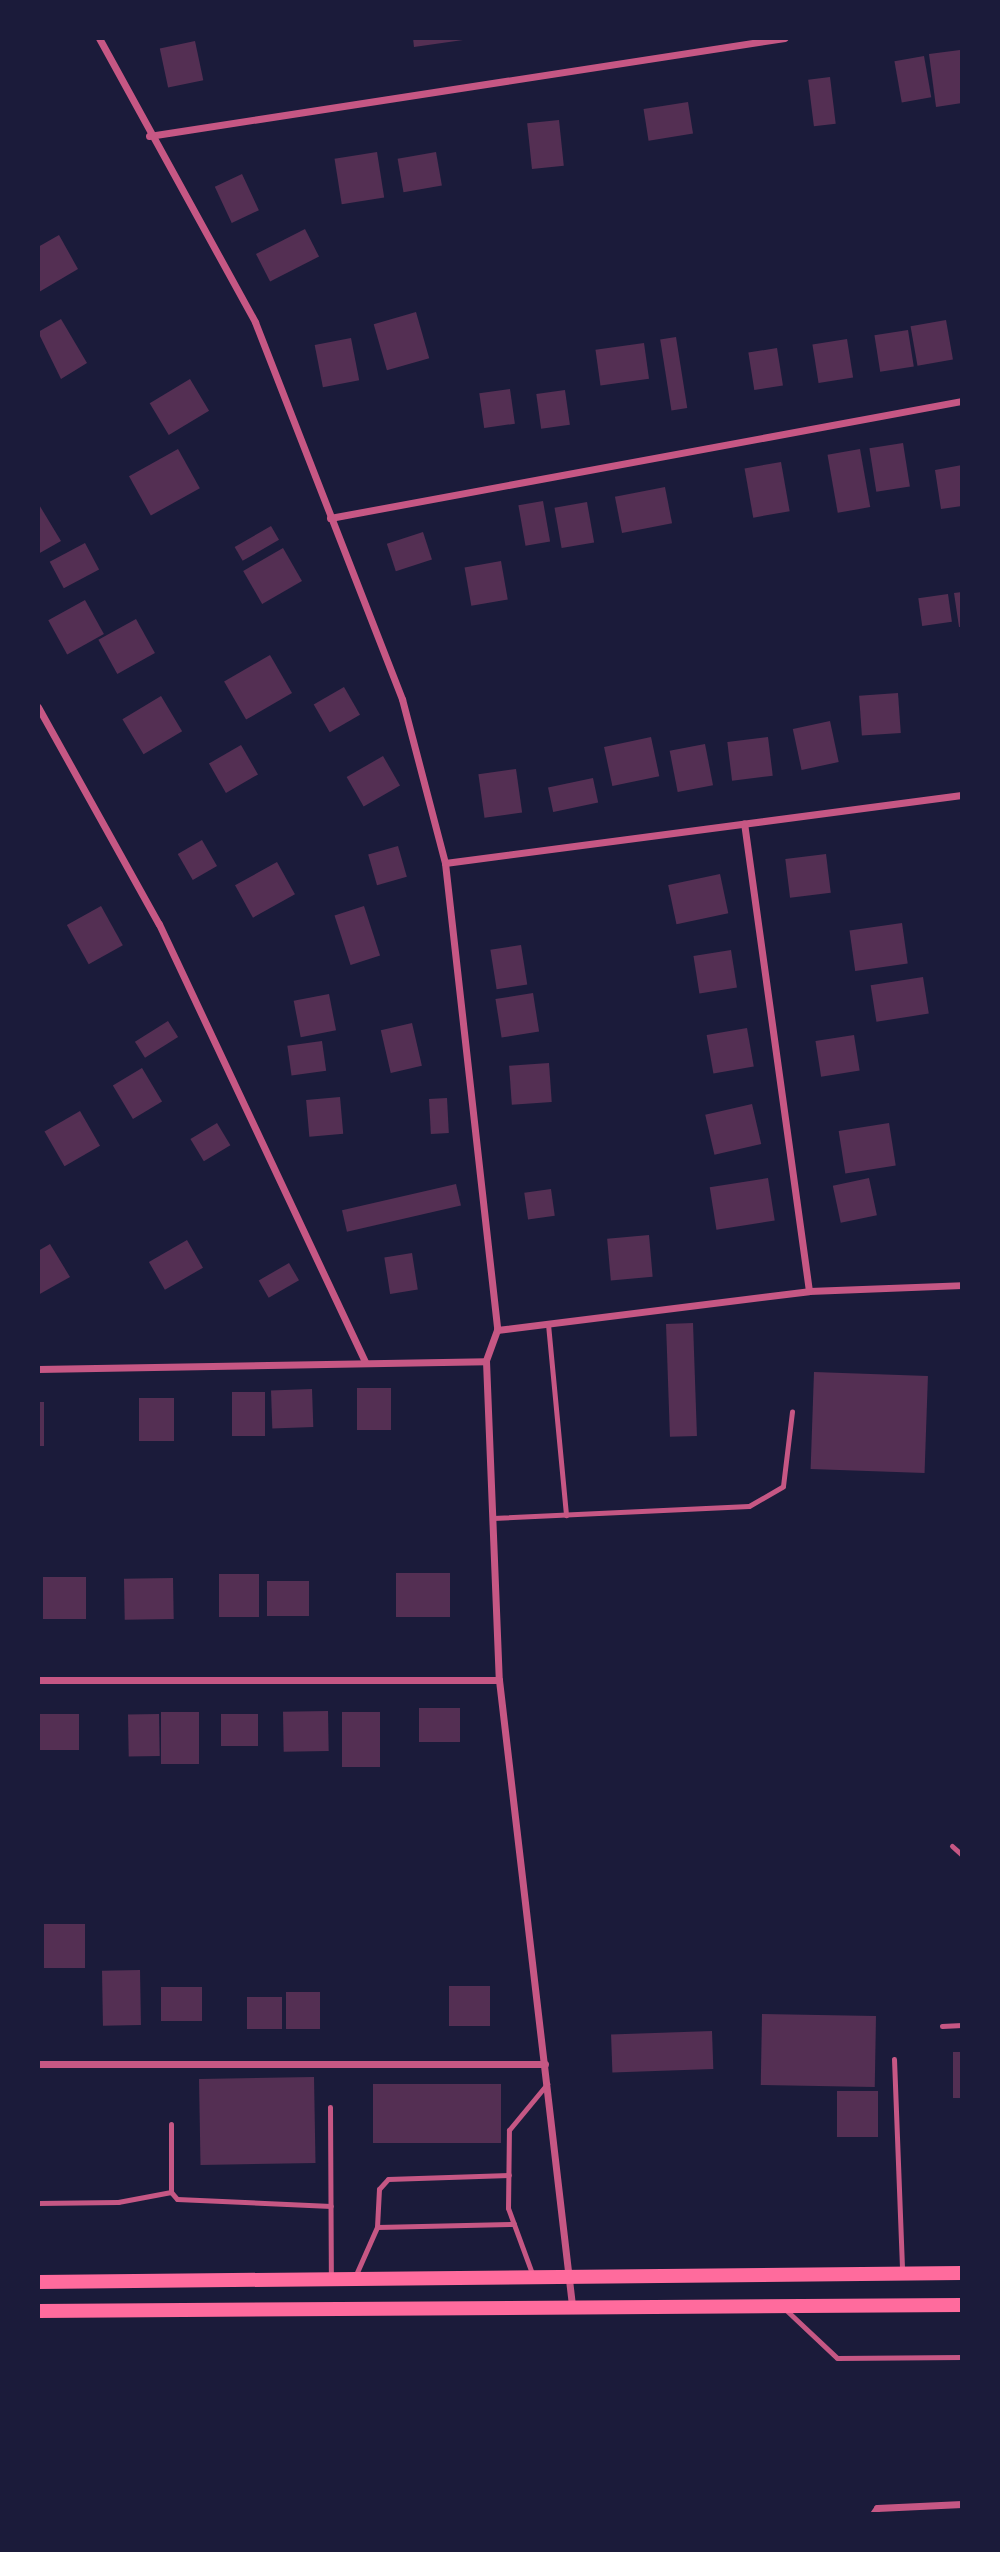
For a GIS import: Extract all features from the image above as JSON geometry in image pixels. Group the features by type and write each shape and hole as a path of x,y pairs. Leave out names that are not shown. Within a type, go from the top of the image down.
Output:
{"main road":[{"path":"38,2282 961,2273"},
{"path":"38,2311 572,2305 961,2305"}],"street":[{"path":"99,38 149,136 255,322 402,699 446,863 497,1331 486,1361 499,1680 572,2305"},
{"path":"149,136 784,38"},
{"path":"330,519 961,401"},
{"path":"38,707 159,925 366,1363"},
{"path":"446,863 961,795"},
{"path":"744,824 808,1292"},
{"path":"497,1331 808,1292 961,1285"},
{"path":"38,1369 486,1361"},
{"path":"38,1681 499,1680"},
{"path":"38,2064 545,2064"},
{"path":"873,2514 877,2508 961,2504"}],"lane":[{"path":"548,1324 566,1515"},
{"path":"493,1518 749,1506 770,1497 783,1486 792,1412"},
{"path":"952,1846 961,1855"},
{"path":"942,2026 961,2025"},
{"path":"894,2059 902,2274"},
{"path":"533,2277 514,2224 509,2175 509,2130 547,2084"},
{"path":"330,2106 331,2279"},
{"path":"171,2124 171,2192"},
{"path":"354,2278 377,2227 379,2189 388,2179 509,2175"},
{"path":"38,2203 118,2202 171,2192 190,2205 331,2206"},
{"path":"377,2227 514,2224"},
{"path":"782,2306 837,2358 961,2357"}],"building":[{"path":"413,38 463,38 463,40 414,47"},
{"path":"195,41 203,80 168,88 160,48"},
{"path":"960,50 962,103 936,107 929,54"},
{"path":"924,56 931,97 902,103 894,61"},
{"path":"830,77 836,124 814,126 808,80"},
{"path":"688,102 693,134 649,141 644,109"},
{"path":"559,120 564,166 532,169 527,123"},
{"path":"377,152 384,197 342,204 335,159"},
{"path":"436,152 442,185 403,192 398,159"},
{"path":"242,174 259,210 232,223 215,187"},
{"path":"305,229 319,257 270,282 256,254"},
{"path":"59,235 78,269 39,292 38,247"},
{"path":"416,312 429,358 387,370 374,324"},
{"path":"61,319 87,363 61,379 38,332"},
{"path":"946,320 953,359 917,366 911,326"},
{"path":"908,330 914,367 880,372 874,335"},
{"path":"676,337 687,408 671,411 660,340"},
{"path":"351,338 359,380 323,387 315,345"},
{"path":"847,339 853,378 819,383 812,344"},
{"path":"644,343 649,379 600,385 595,350"},
{"path":"777,348 783,386 754,390 748,353"},
{"path":"190,379 209,411 169,435 150,403"},
{"path":"510,389 515,424 484,428 479,393"},
{"path":"565,390 570,425 541,429 536,394"},
{"path":"903,443 910,486 876,492 869,448"},
{"path":"178,449 200,488 151,516 129,476"},
{"path":"860,449 870,507 838,513 828,455"},
{"path":"781,462 790,511 753,518 745,468"},
{"path":"962,465 962,506 941,509 935,470"},
{"path":"665,487 672,523 622,533 615,497"},
{"path":"543,501 550,541 525,546 518,505"},
{"path":"587,502 594,542 562,548 555,508"},
{"path":"38,503 61,541 38,554"},
{"path":"271,526 279,540 243,561 235,547"},
{"path":"423,532 432,560 396,571 387,544"},
{"path":"85,543 99,569 64,588 50,562"},
{"path":"283,548 302,581 262,604 243,571"},
{"path":"501,561 508,599 471,606 465,567"},
{"path":"962,592 962,627 959,627 954,593"},
{"path":"948,594 952,622 922,626 918,598"},
{"path":"85,600 104,634 67,654 48,620"},
{"path":"136,619 155,653 117,674 98,640"},
{"path":"270,655 292,693 246,720 224,682"},
{"path":"344,687 360,715 330,732 314,704"},
{"path":"898,693 901,733 862,736 859,696"},
{"path":"161,696 182,731 144,754 122,719"},
{"path":"830,721 839,762 802,770 793,729"},
{"path":"651,737 659,776 612,786 604,747"},
{"path":"768,737 773,776 732,781 727,742"},
{"path":"705,744 713,785 678,792 670,751"},
{"path":"241,745 258,774 226,793 209,764"},
{"path":"383,756 400,785 364,806 347,777"},
{"path":"516,769 522,813 484,818 478,774"},
{"path":"593,778 598,802 553,812 548,788"},
{"path":"202,840 217,866 193,880 178,854"},
{"path":"398,846 407,877 377,885 368,855"},
{"path":"826,854 831,893 790,898 785,859"},
{"path":"277,862 295,894 253,918 235,885"},
{"path":"720,874 728,913 676,924 668,885"},
{"path":"101,906 123,945 89,964 67,925"},
{"path":"364,906 380,955 351,965 335,916"},
{"path":"902,923 908,964 855,971 850,930"},
{"path":"521,945 527,985 497,989 490,950"},
{"path":"731,950 737,988 699,993 693,956"},
{"path":"923,977 929,1014 876,1022 871,985"},
{"path":"533,993 539,1032 502,1037 495,999"},
{"path":"329,994 336,1030 301,1037 294,1001"},
{"path":"168,1021 178,1037 145,1058 135,1042"},
{"path":"412,1023 422,1066 391,1073 381,1030"},
{"path":"747,1028 754,1066 713,1074 707,1035"},
{"path":"854,1035 860,1071 821,1077 815,1041"},
{"path":"322,1041 326,1071 292,1076 287,1046"},
{"path":"549,1063 552,1102 512,1105 509,1066"},
{"path":"142,1068 162,1101 133,1119 113,1086"},
{"path":"340,1097 343,1134 309,1137 306,1100"},
{"path":"447,1098 449,1133 431,1134 429,1099"},
{"path":"752,1104 761,1144 714,1155 705,1115"},
{"path":"80,1111 100,1146 64,1166 44,1132"},
{"path":"217,1123 230,1145 204,1161 190,1139"},
{"path":"889,1123 896,1165 845,1173 839,1131"},
{"path":"768,1178 775,1220 716,1230 710,1187"},
{"path":"869,1178 877,1215 841,1223 833,1186"},
{"path":"456,1184 461,1205 347,1232 342,1210"},
{"path":"551,1189 555,1216 528,1219 524,1193"},
{"path":"649,1235 653,1277 611,1281 607,1239"},
{"path":"187,1240 203,1268 165,1290 149,1262"},
{"path":"50,1244 70,1277 38,1295 38,1251"},
{"path":"412,1253 418,1290 390,1294 384,1257"},
{"path":"289,1263 299,1280 269,1298 259,1280"},
{"path":"693,1323 697,1436 670,1437 666,1324"},
{"path":"814,1372 928,1376 925,1473 811,1469"},
{"path":"357,1388 391,1388 391,1430 357,1430"},
{"path":"312,1389 313,1427 272,1428 271,1390"},
{"path":"232,1392 265,1392 265,1436 232,1436"},
{"path":"139,1398 174,1398 174,1441 139,1441"},
{"path":"38,1402 44,1402 44,1446 38,1446"},
{"path":"396,1573 450,1573 450,1617 396,1617"},
{"path":"219,1574 259,1574 259,1617 219,1617"},
{"path":"43,1577 86,1577 86,1619 43,1619"},
{"path":"173,1578 174,1619 125,1620 124,1579"},
{"path":"267,1581 309,1581 309,1616 267,1616"},
{"path":"419,1708 460,1708 460,1742 419,1742"},
{"path":"328,1711 329,1751 284,1752 283,1712"},
{"path":"161,1712 199,1712 199,1764 161,1764"},
{"path":"342,1712 380,1712 380,1767 342,1767"},
{"path":"40,1714 79,1714 79,1750 40,1750"},
{"path":"159,1714 160,1756 129,1757 128,1715"},
{"path":"221,1714 258,1714 258,1746 221,1746"},
{"path":"44,1924 85,1924 85,1968 44,1968"},
{"path":"140,1970 141,2025 103,2026 102,1971"},
{"path":"449,1986 490,1986 490,2026 449,2026"},
{"path":"161,1987 202,1987 202,2021 161,2021"},
{"path":"286,1992 320,1992 320,2029 286,2029"},
{"path":"247,1997 282,1997 282,2029 247,2029"},
{"path":"762,2014 876,2016 875,2087 761,2085"},
{"path":"712,2031 713,2069 612,2073 611,2035"},
{"path":"953,2052 962,2052 962,2098 953,2098"},
{"path":"314,2077 316,2163 201,2165 199,2079"},
{"path":"373,2084 501,2084 501,2143 373,2143"},
{"path":"837,2091 878,2091 878,2137 837,2137"}]}
